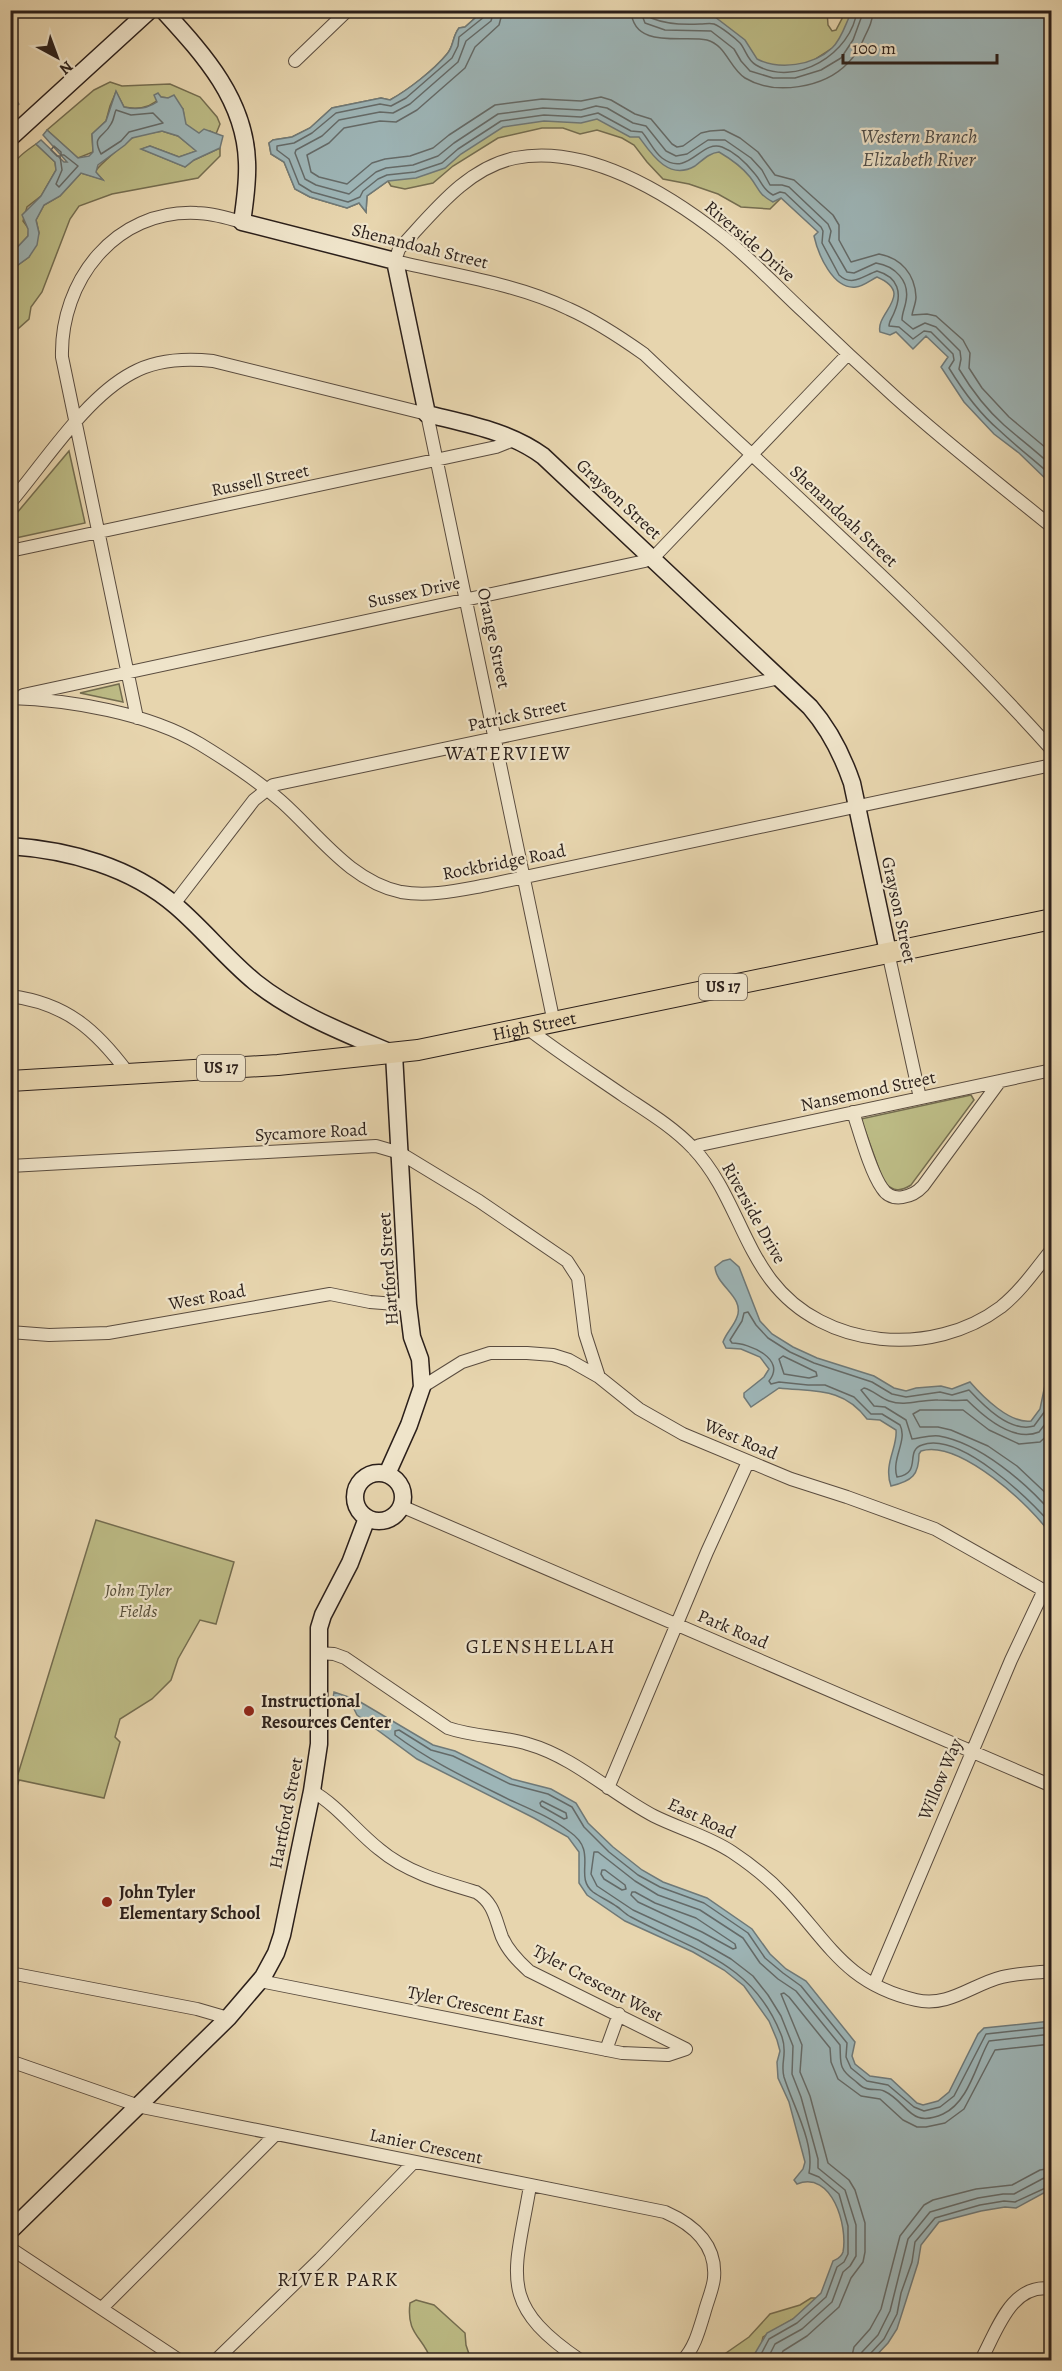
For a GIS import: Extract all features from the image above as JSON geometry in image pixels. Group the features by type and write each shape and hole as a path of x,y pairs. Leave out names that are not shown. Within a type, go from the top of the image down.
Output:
{"main road":[{"name":"High Street","path":"10,1081 278,1065 394,1054 1052,919"}],"street":[{"path":"10,138 150,10"},
{"path":"163,10 208,60 219,76 237,113 247,161 242,222"},
{"path":"295,60 348,10"},
{"name":"Riverside Drive","path":"395,261 399,249 443,203 482,171 513,159 532,156 582,160 639,183 691,213 723,237 931,430 1052,526"},
{"name":"Shenandoah Street","path":"137,718 62,357 63,334 70,300 88,265 112,240 127,231 164,216 196,213 242,222 540,297 600,324 644,354 906,601 1012,706 1052,750"},
{"name":"Orange Street","path":"395,261 554,1023"},
{"path":"653,557 848,354"},
{"name":"Grayson Street","path":"10,503 98,399 132,372 147,366 177,360 213,361 500,432 516,438 543,456 653,557 810,707 834,737 858,806 920,1098"},
{"name":"Russell Street","path":"10,551 496,447 516,438"},
{"name":"Sussex Drive","path":"12,698 653,557"},
{"name":"Patrick Street","path":"265,789 273,785 780,678"},
{"name":"Rockbridge Road","path":"12,698 92,708 137,718 160,725 200,744 282,802 350,866 380,885 400,892 438,893 524,877 1052,765"},
{"path":"174,904 254,800 265,789"},
{"path":"10,846 60,852 86,858 138,880 174,904 238,967 275,996 394,1054"},
{"path":"10,996 49,1005 82,1023 110,1050 128,1073"},
{"name":"Riverside Drive","path":"527,1028 661,1120 693,1148 724,1190 752,1251 773,1283 801,1309 823,1322 853,1334 900,1341 926,1339 966,1327 1001,1307 1019,1291 1052,1249"},
{"name":"Hartford Street","path":"387,1474 409,1425 422,1386 420,1359 412,1337 408,1305 394,1054"},
{"name":"Nansemond Street","path":"693,1148 1052,1070"},
{"path":"853,1112 881,1188 893,1197 911,1196 923,1186 1000,1081"},
{"name":"Sycamore Road","path":"10,1166 376,1146 400,1153 567,1261 578,1278 585,1334 599,1377"},
{"name":"West Road","path":"10,1332 59,1335 108,1333 330,1294 370,1302 408,1305"},
{"name":"West Road","path":"422,1386 462,1362 478,1356 506,1352 553,1355 569,1360 599,1377 639,1409 683,1434 791,1479 935,1529 1048,1592"},
{"path":"608,1788 676,1624 748,1461"},
{"path":"373,1474 387,1474 399,1484 403,1498 401,1506 398,1512 387,1520 367,1518 361,1513 355,1501 357,1487 361,1481 373,1474"},
{"name":"Park Road","path":"401,1506 1052,1786"},
{"name":"Hartford Street","path":"10,2232 228,2018 260,1982 272,1960 282,1935 312,1791 319,1744 319,1628 323,1615 345,1573 367,1518"},
{"name":"Willow Way","path":"874,1984 972,1751 1048,1592"},
{"name":"East Road","path":"318,1653 334,1654 345,1658 448,1728 534,1746 566,1761 655,1816 715,1841 733,1852 783,1894 843,1964 874,1984 917,2001 934,2002 956,1997 985,1982 1003,1977 1052,1971"},
{"name":"Tyler Crescent West","path":"312,1791 331,1804 358,1831 395,1861 412,1870 476,1892 484,1897 494,1911 503,1939 512,1953 529,1971 686,2049"},
{"path":"10,1973 197,2009 228,2018"},
{"name":"Tyler Crescent East","path":"260,1982 636,2055 668,2055 686,2049"},
{"path":"606,2050 619,2014"},
{"name":"Lanier Crescent","path":"11,2062 138,2106 664,2212 679,2218 699,2233 710,2253 714,2279 696,2338 683,2361"},
{"path":"102,2308 276,2134"},
{"path":"216,2361 414,2162"},
{"path":"530,2186 516,2269 519,2296 528,2314 543,2331 580,2361"},
{"path":"10,2248 179,2361"},
{"path":"981,2361 1017,2297 1034,2288 1052,2289"}],"green space":[{"path":"483,11 827,11 828,25 832,31 836,30 846,11 861,11 853,35 699,134 781,198 770,209 741,207 718,194 689,184 663,179 634,145 622,138 597,130 580,134 563,128 542,128 498,138 453,166 433,183 405,189 391,186 388,181 367,196 366,212 359,203 347,208 310,197 295,189 284,162 271,154 269,143 273,140 292,137 310,128 332,108 381,98 390,100 397,96 435,67 449,51 459,28 465,27"},
{"path":"110,82 122,86 170,84 200,97 217,117 220,124 216,134 210,131 199,134 185,124 183,109 168,98 161,97 153,104 144,107 129,108 124,107 116,92 106,121 92,134 93,152 78,158 47,130 94,90"},
{"path":"162,131 178,136 197,151 179,157 150,146 142,149 185,167 194,160 220,148 220,156 198,178 112,194 79,206 70,219 42,292 31,307 29,319 11,335 11,270 29,257 39,233 36,220 44,205 60,196 81,173 102,179 95,172 97,169 134,137"},
{"path":"36,144 55,162 56,170 41,196 27,207 23,221 29,229 28,236 11,254 11,234 15,223 10,203 13,167 18,158"},
{"path":"69,451 85,523 11,539 11,520"},
{"path":"119,684 123,702 80,693"},
{"path":"971,1095 974,1100 911,1185 897,1190 884,1183 861,1119"},
{"name":"John Tyler Fields","path":"96,1520 234,1562 216,1624 200,1620 178,1659 171,1680 152,1699 120,1719 115,1737 120,1742 104,1798 19,1780 11,1807 11,1772 18,1774"},
{"path":"811,2298 817,2298 793,2319 763,2337 761,2346 751,2360 716,2360 749,2337 770,2314 800,2305"},
{"path":"416,2300 434,2305 465,2333 471,2360 431,2360 410,2322 410,2303"}],"water":[{"name":"Western Branch Elizabeth River","path":"647,10 666,17 715,17 745,40 757,59 785,65 815,59 832,48 852,11 1051,11 1051,484 1019,453 994,434 964,402 941,367 948,357 926,336 913,349 896,332 890,335 880,332 880,325 894,297 893,290 888,283 877,277 858,287 840,283 828,269 819,252 814,236 818,232 781,198 773,202 764,196 743,170 719,152 709,155 686,170 677,170 662,164 639,137 630,137 597,119 581,123 544,121 503,127 461,154 445,168 416,178 388,181 367,196 366,212 359,203 347,208 310,197 295,189 284,162 271,154 269,143 273,140 292,137 310,128 332,108 381,98 390,100 405,91 442,60 451,48 459,28 465,27 483,11"},
{"path":"116,91 124,107 133,108 145,107 157,102 154,95 158,93 161,97 168,98 174,95 183,109 186,124 199,133 204,129 223,136 220,148 194,160 185,167 141,149 150,146 179,157 196,151 178,136 162,131 132,138 98,165 96,172 103,180 81,173 60,196 44,205 36,220 39,233 37,245 29,257 11,270 11,254 28,236 28,229 22,215 41,196 56,170 55,162 36,144 41,140 64,162 67,162 43,135 47,130 78,158 89,156 93,152 92,134 106,121"},
{"path":"730,1259 739,1267 760,1321 772,1334 817,1358 874,1376 894,1388 906,1391 941,1386 952,1389 970,1382 989,1402 1006,1414 1023,1421 1031,1421 1040,1409 1051,1356 1051,1535 1012,1493 974,1465 955,1455 937,1450 921,1451 918,1467 913,1476 891,1486 889,1470 896,1430 880,1420 867,1419 848,1401 838,1396 816,1391 779,1388 751,1407 744,1393 764,1377 769,1369 760,1357 741,1349 726,1348 723,1342 736,1320 738,1310 734,1297 720,1280 715,1267"},
{"path":"334,1692 357,1700 433,1745 455,1751 512,1779 551,1789 576,1803 588,1823 642,1870 663,1882 707,1898 752,1929 770,1954 786,1969 806,1981 855,2042 852,2056 855,2064 870,2076 891,2079 917,2103 923,2105 938,2101 949,2092 978,2034 984,2028 1051,2021 1051,2189 1016,2208 1005,2207 981,2211 939,2222 921,2245 918,2263 897,2329 872,2360 751,2360 767,2333 793,2319 821,2293 833,2261 843,2252 844,2241 840,2215 828,2193 820,2185 809,2182 797,2184 794,2180 803,2169 805,2162 789,2102 778,2078 777,2062 780,2051 769,2021 744,1986 724,1970 693,1952 625,1921 587,1895 579,1883 579,1852 568,1837 417,1759 357,1715 352,1705 333,1698"}],"waterway":[{"path":"10,92 18,104"}],"place":[{"name":"Instructional Resources Center","path":"249,1711"},
{"name":"John Tyler Elementary School","path":"107,1902"}],"district":[{"name":"WATERVIEW","path":"508,753"},
{"name":"GLENSHELLAH","path":"541,1646"},
{"name":"RIVER PARK","path":"338,2279"}]}
